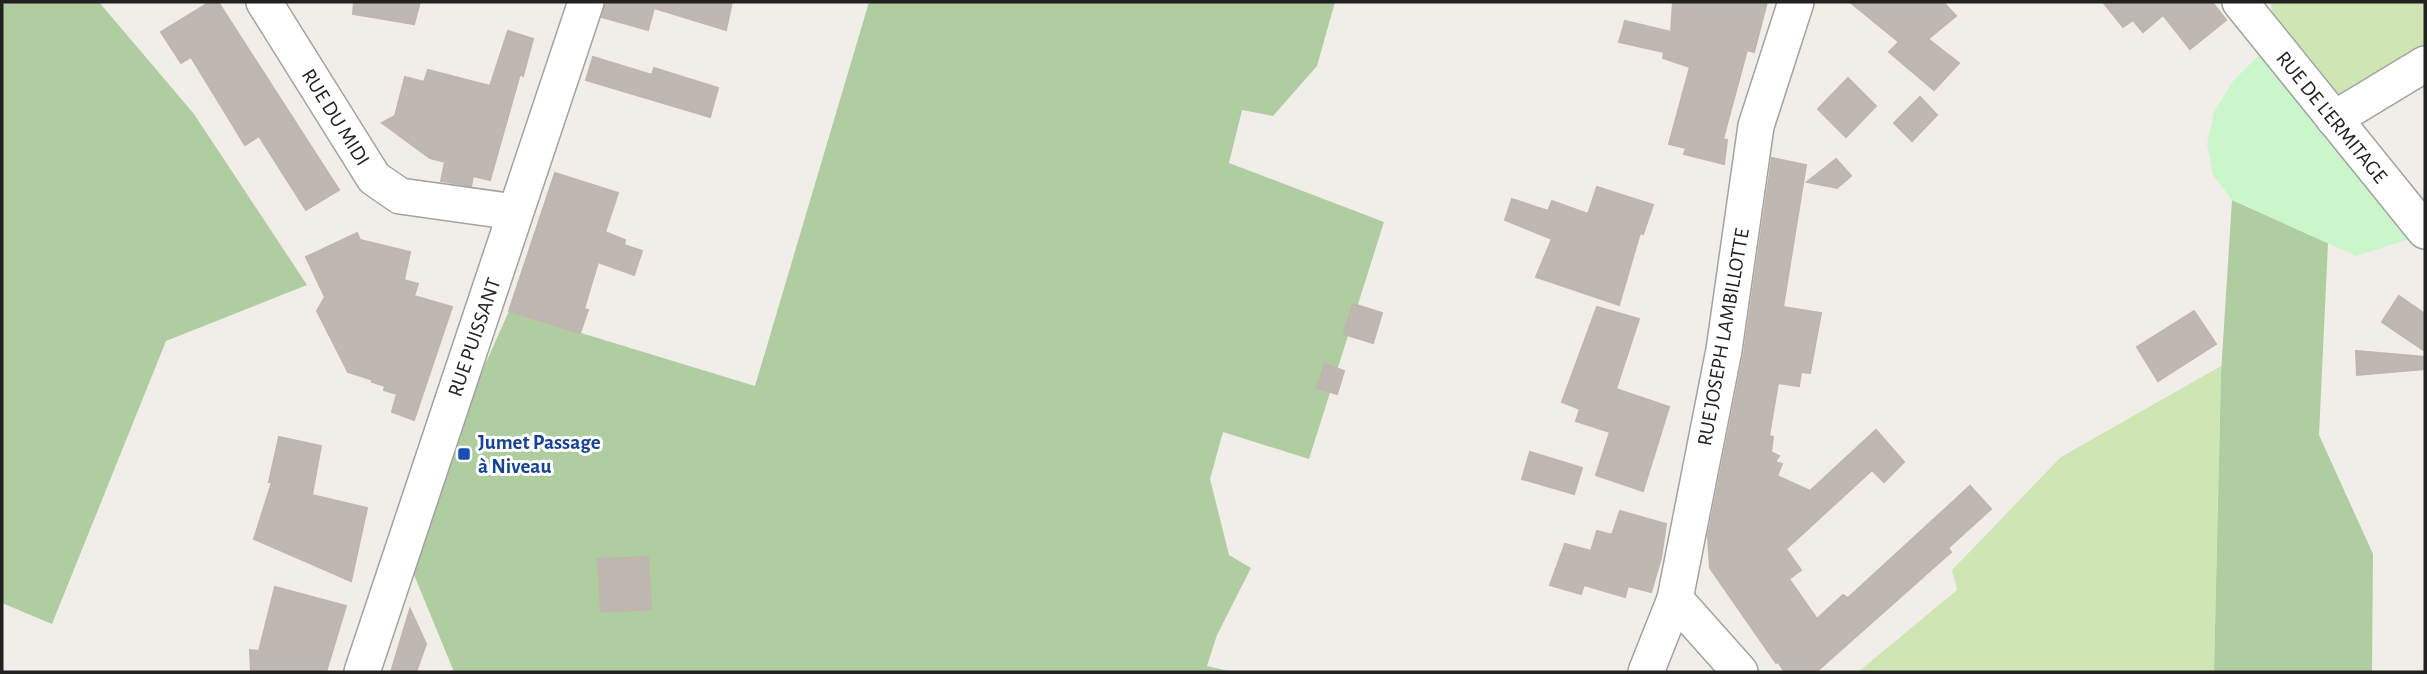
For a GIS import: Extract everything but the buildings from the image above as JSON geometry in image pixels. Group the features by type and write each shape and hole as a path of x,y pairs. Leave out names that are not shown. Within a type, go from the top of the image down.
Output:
{"street":[{"name":"RUE DU MIDI","path":"264,2 374,178 400,196 515,212"},
{"name":"RUE PUISSANT","path":"362,672 586,2"},
{"name":"RUE JOSEPH LAMBILLOTTE","path":"1646,672 1675,600 1724,350 1756,126 1796,2"},
{"name":"RUE DE L'ERMITAGE","path":"2240,2 2425,231"},
{"path":"2334,119 2425,64"},
{"path":"1675,600 1740,672"}],"green space":[{"path":"2,2 99,2 194,114 307,285 166,341 52,624 2,603"},
{"path":"869,2 1335,2 1317,66 1273,116 1242,110 1229,163 1384,222 1309,459 1223,432 1210,479 1229,555 1251,568 1217,635 1207,666 1233,672 454,672 403,548 509,311 755,386"},
{"path":"2271,2 2425,2 2425,45 2341,101 2272,16"},
{"path":"2272,42 2425,234 2356,256 2232,200 2213,175 2207,144 2214,112 2233,81"},
{"path":"2232,200 2328,243 2319,435 2373,554 2372,672 2214,672 2221,373"},
{"path":"2221,366 2214,672 1858,672 1957,590 1952,570 2061,457"}],"place":[{"name":"Jumet Passage à Niveau","path":"464,454"}]}
